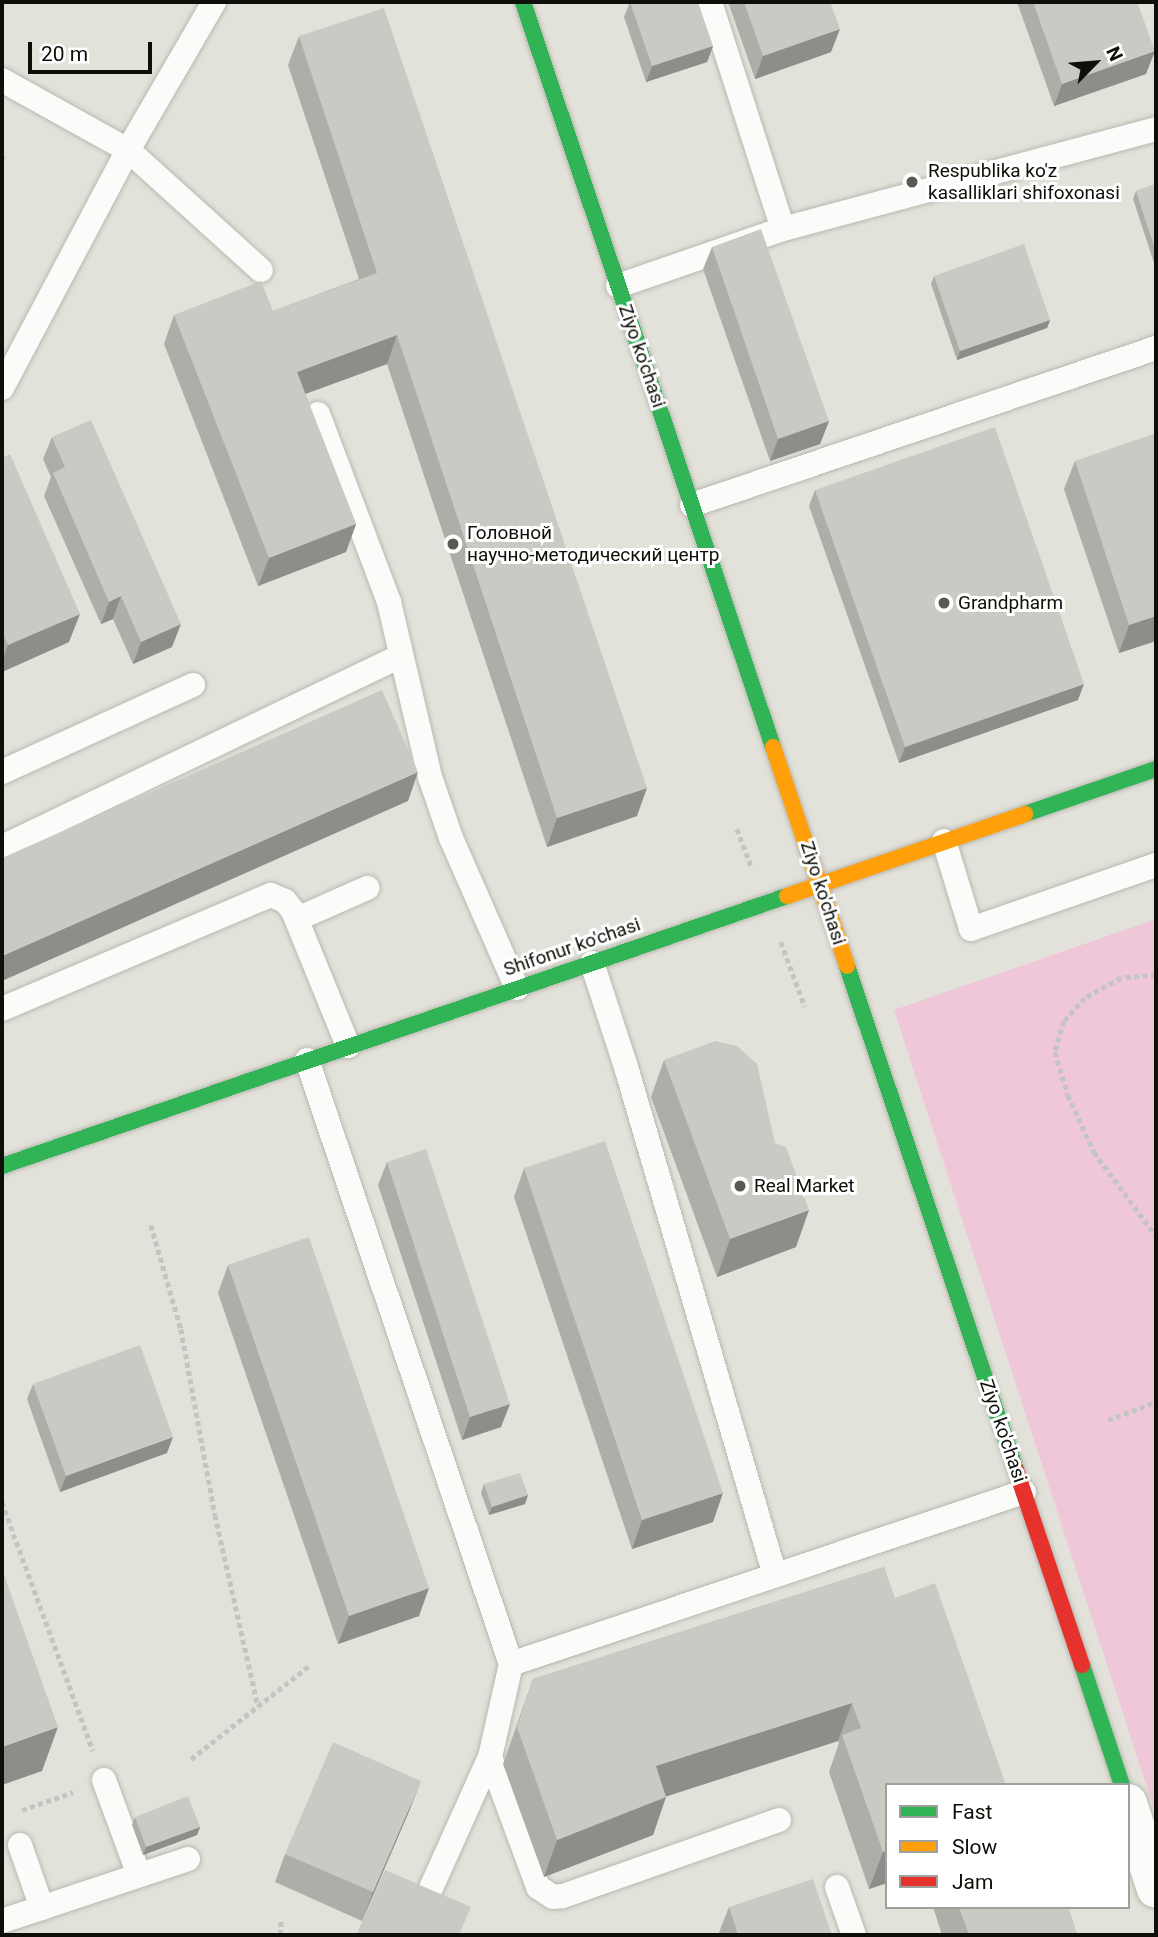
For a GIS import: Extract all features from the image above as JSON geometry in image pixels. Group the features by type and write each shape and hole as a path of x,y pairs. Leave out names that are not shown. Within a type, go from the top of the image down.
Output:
{"street":[{"name":"Ziyo ko'chasi","path":"523,2 1024,1492 1127,1783"},
{"name":"Shifonur ko'chasi","path":"2,1166 1156,769"},
{"name":"Ziyo ko'chasi","path":"1130,1793 1156,1889"}],"lane":[{"path":"2,388 128,149 215,2"},
{"path":"710,2 783,229"},
{"path":"2,80 128,149 261,271"},
{"path":"618,285 783,229 1156,128"},
{"path":"692,505 1156,348"},
{"path":"318,414 389,602 430,776 451,838 517,988"},
{"path":"2,847 401,656"},
{"path":"2,772 193,685"},
{"path":"944,841 971,929 1156,865"},
{"path":"297,919 367,888"},
{"path":"2,1009 260,896 285,901 297,919 348,1046"},
{"path":"592,963 626,1067 774,1572"},
{"path":"307,1060 511,1664 491,1757 418,1917"},
{"path":"511,1664 774,1572 1024,1492"},
{"path":"491,1757 538,1887 553,1898 779,1820"},
{"path":"104,1780 139,1875"},
{"path":"20,1845 42,1908"},
{"path":"2,1921 188,1859"},
{"path":"838,1886 854,1935"}],"path":[{"path":"1156,975 1121,978 1084,998 1065,1021 1055,1052 1068,1095 1094,1152 1156,1236"},
{"path":"151,1225 181,1329 215,1515 258,1706"},
{"path":"1108,1420 1156,1402"},
{"path":"2,1502 104,1780 15,1813"},
{"path":"191,1759 310,1665"},
{"path":"280,1935 281,1918"}],"shaded area":[{"path":"1156,919 1156,1815 894,1010"}],"building":[{"path":"630,2 698,2 713,46 652,66"},
{"path":"744,2 830,2 840,29 763,56"},
{"path":"1033,2 1137,2 1155,51 1062,84"},
{"path":"384,8 647,788 557,818 397,335 297,372 356,524 269,558 174,315 261,281 273,311 377,273 299,36"},
{"path":"1156,184 1156,252 1136,191"},
{"path":"761,229 829,421 778,439 712,247"},
{"path":"1024,244 1050,320 960,351 934,276"},
{"path":"91,420 181,624 141,642 121,596 109,602 53,473 65,467 52,437"},
{"name":"Grandpharm","path":"995,427 1084,684 905,747 815,490"},
{"path":"1156,433 1156,616 1129,625 1075,461"},
{"path":"10,454 80,614 8,645 2,631 2,458"},
{"path":"382,690 418,772 2,956 2,858"},
{"path":"715,1041 737,1046 757,1064 775,1143 786,1147 809,1210 730,1239 664,1060"},
{"path":"605,1141 723,1493 642,1520 524,1168"},
{"path":"426,1149 510,1404 470,1417 387,1162"},
{"path":"309,1237 429,1588 349,1616 228,1265"},
{"path":"140,1345 173,1437 66,1476 33,1384"},
{"path":"520,1473 528,1495 492,1507 484,1484"},
{"path":"884,1567 895,1598 935,1583 1005,1783 885,1783 883,1852 842,1735 861,1728 852,1703 656,1766 666,1797 557,1840 517,1727 533,1679"},
{"path":"2,1569 58,1727 2,1747"},
{"path":"333,1742 421,1781 373,1892 285,1854"},
{"path":"188,1796 200,1827 146,1847 135,1817"},
{"path":"385,1870 471,1907 459,1935 356,1935"},
{"path":"813,1879 832,1935 738,1935 729,1907"},
{"path":"960,1909 1069,1909 1077,1935 969,1935"}],"traffic: fast":[{"path":"523,2 773,747"},
{"path":"1025,814 1156,769"},
{"path":"2,1166 787,896"},
{"path":"847,966 1016,1470"},
{"path":"1082,1665 1121,1783"}],"traffic: slow":[{"path":"773,747 847,966"},
{"path":"787,896 1025,814"}],"traffic: jam":[{"path":"1016,1470 1082,1665"}],"place":[{"name":"Respublika ko'z kasalliklari shifoxonasi","path":"912,182"},
{"name":"Головной научно-методический центр","path":"453,544"},
{"name":"Grandpharm","path":"944,603"},
{"name":"Real Market","path":"740,1186"}]}
